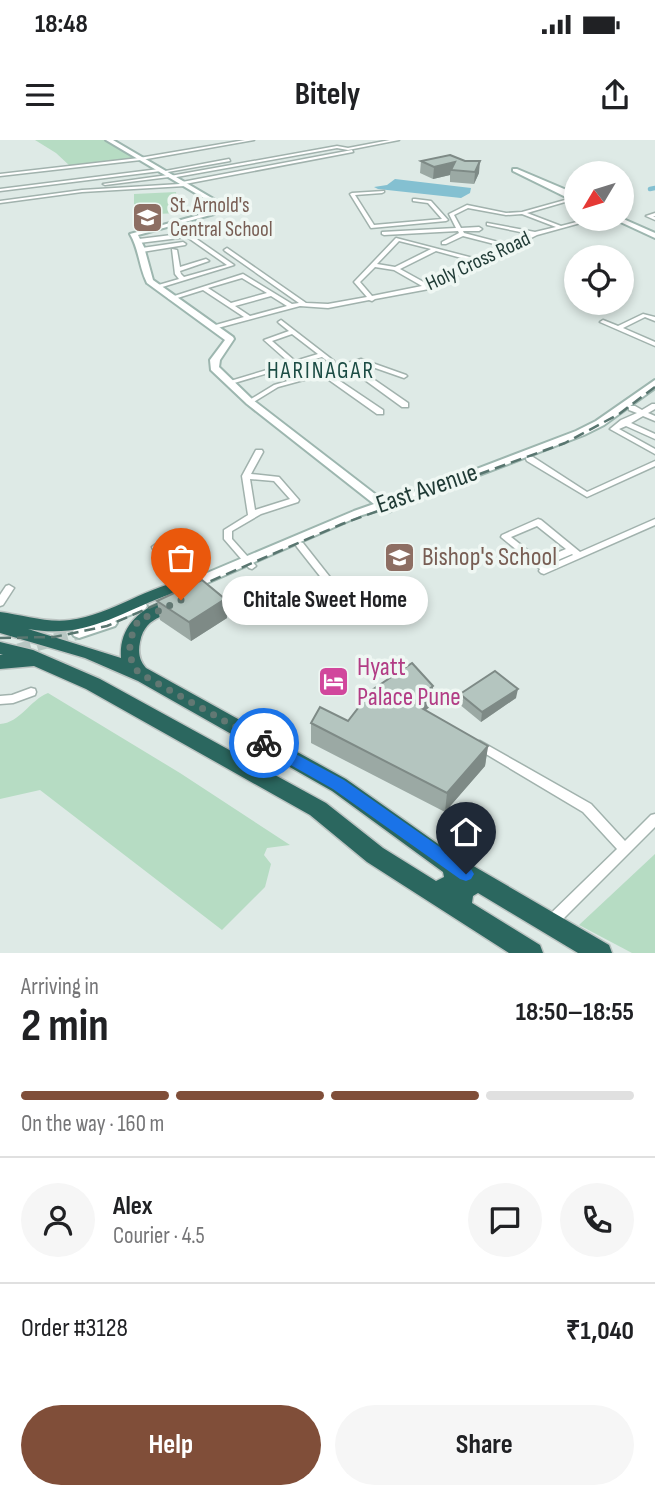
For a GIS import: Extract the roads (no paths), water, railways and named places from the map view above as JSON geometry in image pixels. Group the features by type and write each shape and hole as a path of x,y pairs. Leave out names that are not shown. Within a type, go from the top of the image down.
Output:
{"highway":[{"path":"0,618 66,627 120,611 177,585 194,588"},
{"path":"139,673 130,657 133,632 138,621 194,588"},
{"path":"0,627 57,642 119,663 139,673 338,785 453,866 600,953"},
{"path":"0,648 27,655 93,684 317,809 375,855 531,953"},
{"path":"0,662 20,660 54,667"},
{"path":"433,893 452,884 455,877 453,866"},
{"path":"459,909 461,890 479,881"}],"street":[{"path":"109,140 218,203 220,208 212,214 135,233 141,245 146,274 156,287 230,339 212,366 250,402 385,507"},
{"path":"0,190 4,185 0,178 141,159 252,140"},
{"path":"0,190 97,185 334,140"},
{"path":"348,149 397,140"},
{"path":"0,202 101,190 184,185 353,151 337,147 181,175"},
{"path":"230,170 251,166 247,163"},
{"path":"0,190 93,178 165,173 181,175 195,181"},
{"path":"93,178 97,185"},
{"path":"545,184 564,193"},
{"path":"382,192 352,194 373,227 445,221 429,202 415,200"},
{"path":"508,246 463,233 451,214 461,207 506,214 522,213 564,201"},
{"path":"439,212 464,203"},
{"path":"522,213 558,227 564,225"},
{"path":"444,243 463,233 479,229 506,214"},
{"path":"655,214 649,216 655,219"},
{"path":"489,224 535,234"},
{"path":"634,225 655,234"},
{"name":"Holy Cross Road","path":"303,303 321,306 429,287 445,282 508,246 564,226"},
{"path":"384,233 463,233 479,229"},
{"path":"141,245 185,234 231,264 156,287"},
{"path":"372,299 357,282 398,239 480,261"},
{"path":"141,245 183,244"},
{"path":"396,269 436,249"},
{"path":"174,250 177,270 183,279"},
{"path":"227,250 303,303"},
{"path":"177,270 206,261"},
{"path":"374,265 396,269 429,287"},
{"path":"171,298 243,276 291,306"},
{"path":"204,288 249,318"},
{"path":"231,305 271,294"},
{"path":"214,327 303,303"},
{"path":"619,328 645,315 655,319"},
{"path":"281,322 332,362"},
{"path":"603,322 655,344"},
{"path":"292,331 267,340 294,363"},
{"path":"229,383 321,355"},
{"path":"250,402 276,387 363,361 404,376"},
{"path":"348,365 405,405"},
{"path":"323,372 380,412"},
{"name":"East Avenue","path":"78,631 194,588 385,507 580,433 633,409 655,383"},
{"name":"East Avenue","path":"249,563 300,545 385,507 441,492 598,431 655,391"},
{"path":"655,406 633,409 624,422 614,429 655,452"},
{"path":"633,409 655,419"},
{"path":"624,422 655,438"},
{"path":"252,515 246,475 259,452"},
{"path":"530,459 587,495 655,463"},
{"path":"246,475 276,479 295,500 252,515 233,525 226,534 249,563"},
{"path":"576,552 538,522 505,537 544,568 576,552 596,547 655,522"},
{"path":"300,545 341,597"},
{"path":"156,547 194,588"},
{"path":"0,603 9,588"},
{"path":"0,700 19,698 31,692"},
{"path":"474,740 534,779 587,808 625,849"},
{"path":"550,923 655,819"}],"water":[{"path":"395,179 471,188 470,193 461,198 374,187 387,185"}],"waterway":[{"path":"650,189 655,188"}],"tunnel":[{"path":"0,655 79,633"}],"railway":[{"path":"0,638 54,637 107,626 342,524 565,443 619,414 655,387"}],"place":[{"name":"St. Arnold's Central School","path":"147,217"},
{"name":"Bishop's School","path":"399,557"},
{"name":"Chitale Sweet Home","path":"181,600"},
{"name":"Hyatt Palace Pune","path":"334,682"}],"district":[{"name":"HARINAGAR","path":"321,371"}]}
